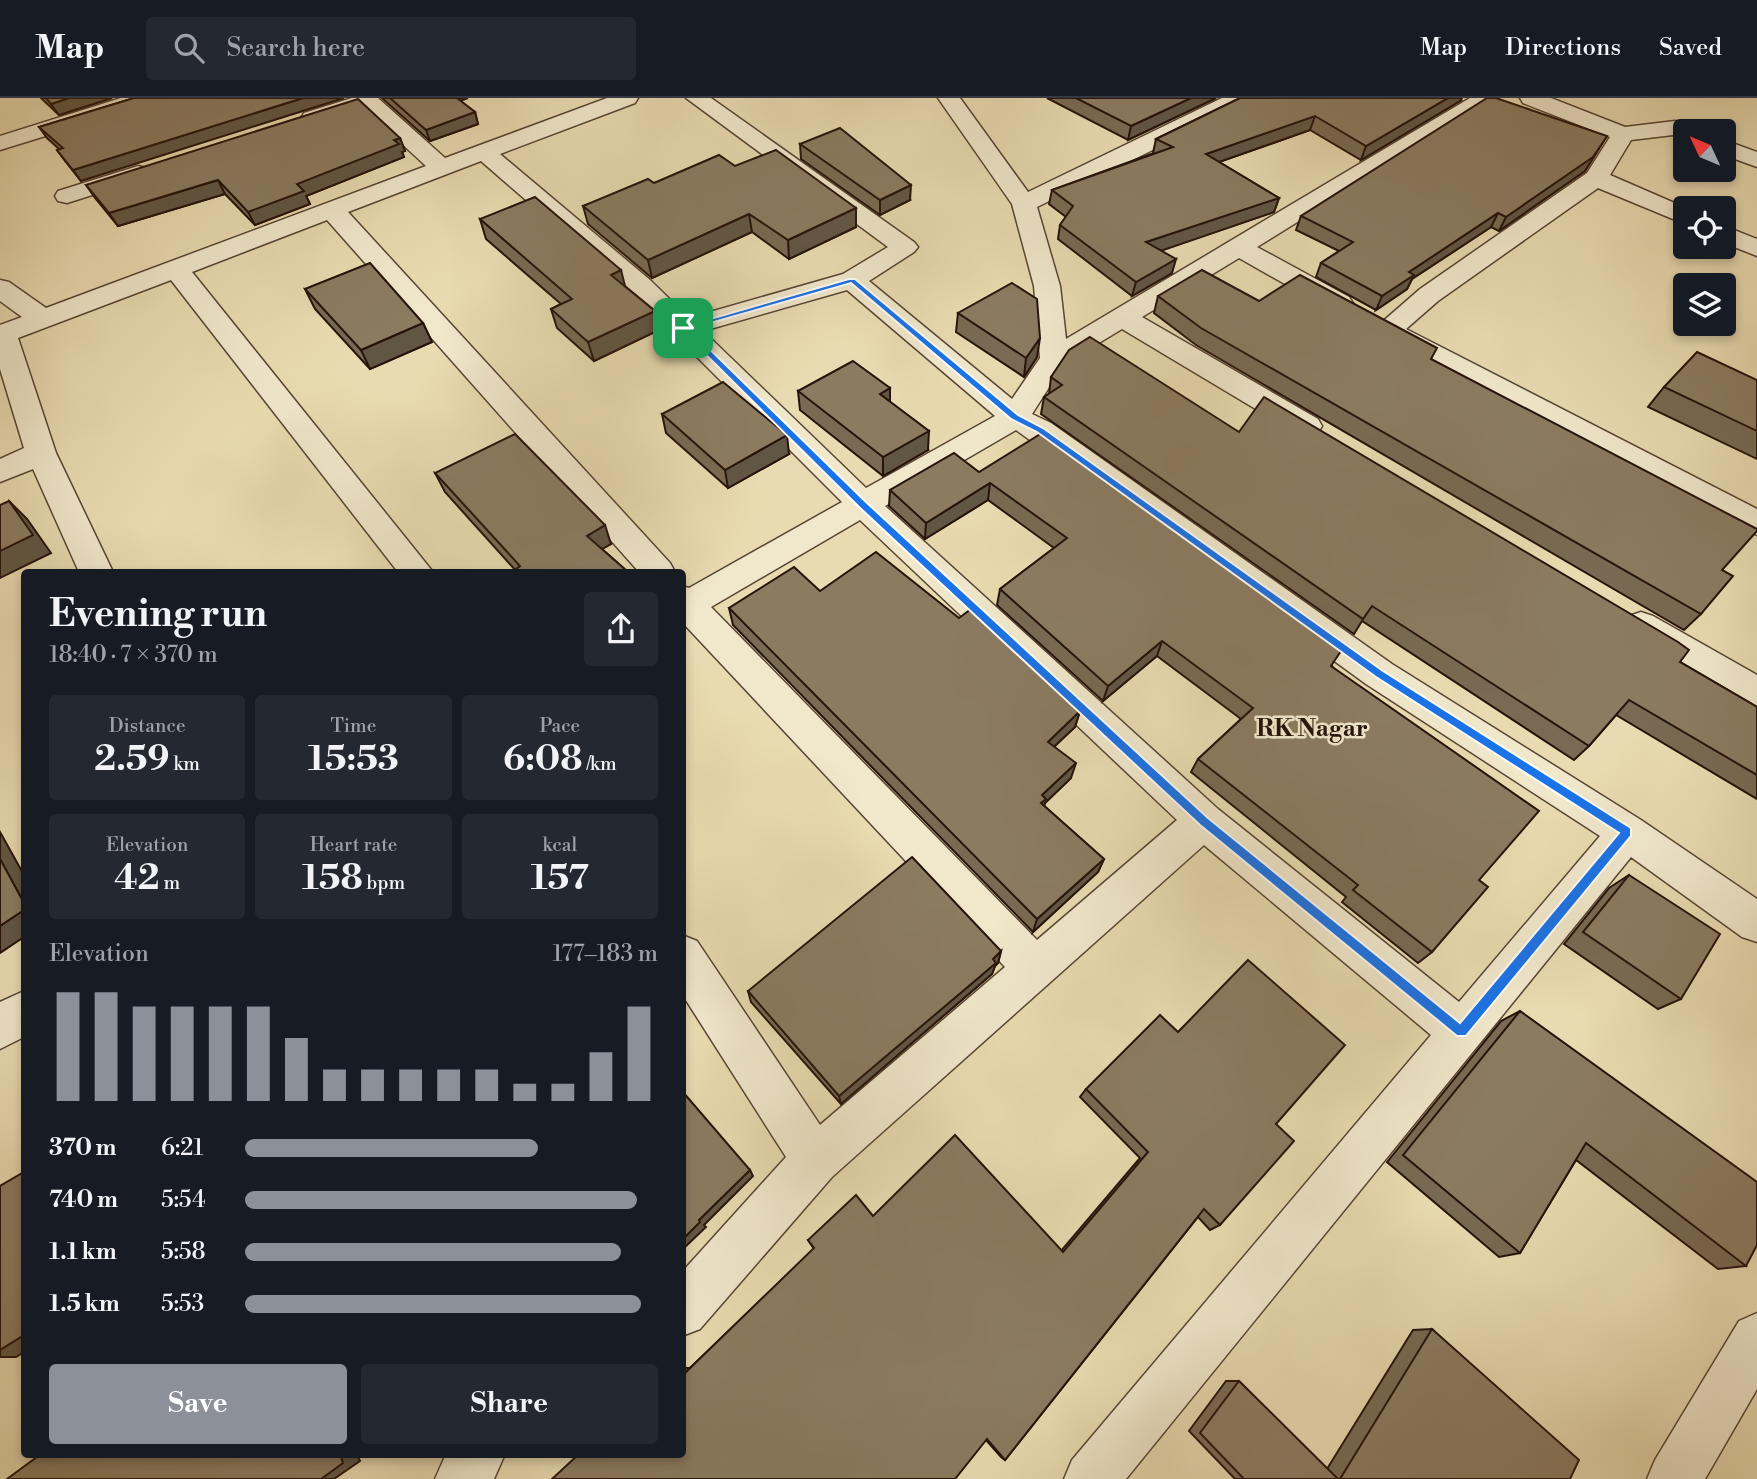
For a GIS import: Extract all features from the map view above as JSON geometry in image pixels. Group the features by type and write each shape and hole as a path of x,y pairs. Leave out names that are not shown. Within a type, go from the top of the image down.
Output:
{"street":[{"path":"0,143 144,98"},
{"path":"560,98 582,115"},
{"path":"95,569 41,453 2,335 627,98"},
{"path":"683,328 852,280 905,247 697,98"},
{"path":"949,98 1024,204 1047,286 1054,358"},
{"path":"686,603 863,505 1014,417 1054,358 1486,98"},
{"path":"1531,98 1623,134 1673,128"},
{"path":"289,125 367,99 442,168"},
{"path":"1024,204 1226,100"},
{"path":"1387,330 1429,295 1596,178 1623,134"},
{"path":"484,152 641,286 863,505 1204,821 1461,1032"},
{"path":"1736,152 1757,160"},
{"path":"67,196 158,167"},
{"path":"1596,178 1673,212"},
{"path":"332,210 655,569"},
{"path":"1736,239 1757,248"},
{"path":"1238,247 1387,330 1757,523"},
{"path":"176,269 414,569"},
{"path":"852,280 1014,417 1040,430 1379,674 1627,832 1757,923"},
{"path":"0,288 43,319"},
{"path":"1122,317 1334,442"},
{"path":"0,471 41,453"},
{"path":"686,606 1035,968"},
{"path":"1620,612 1755,689"},
{"path":"686,1306 815,1160 1204,821"},
{"path":"1091,1479 1627,832"},
{"path":"686,961 815,1160"},
{"path":"0,1027 21,1014"},
{"path":"1674,1479 1757,1339"},
{"path":"462,1479 475,1458"}],"building":[{"path":"46,98 69,98 51,104"},
{"path":"134,98 303,98 73,170 57,150 63,148 39,127"},
{"path":"390,98 457,98 475,112 426,130"},
{"path":"1076,98 1191,98 1131,126"},
{"path":"1240,98 1448,98 1366,146 1315,116 1206,154 1279,198 1146,242 1176,259 1136,282 1060,225 1073,206 1052,190 1173,147 1156,139"},
{"path":"1487,98 1496,98 1607,136 1593,157 1506,217 1498,213 1409,272 1414,275 1382,296 1321,263 1353,242 1301,216"},
{"path":"358,99 400,138 394,140 399,144 297,184 304,191 248,212 218,180 109,213 86,185"},
{"path":"840,128 911,185 880,200 800,144"},
{"path":"776,150 856,208 788,240 749,214 648,260 583,206 648,179 654,183 719,155 735,166"},
{"path":"535,197 621,270 611,275 655,311 588,342 551,309 572,299 480,219"},
{"path":"370,263 423,323 361,350 305,289"},
{"path":"1202,270 1259,301 1300,275 1437,348 1431,359 1757,531 1722,570 1733,576 1701,614 1201,328 1158,296"},
{"path":"1012,283 1037,299 1040,338 1026,358 958,313"},
{"path":"1090,337 1239,432 1264,397 1678,642 1689,650 1680,662 1757,707 1757,775 1629,700 1589,746 1372,606 1363,619 1044,397 1062,385 1051,377 1069,350"},
{"path":"1697,352 1757,380 1757,431 1664,387"},
{"path":"853,361 890,388 880,394 929,431 883,457 798,391"},
{"path":"723,382 787,435 725,470 662,414"},
{"path":"1042,433 1343,648 1331,666 1539,811 1479,880 1488,887 1432,952 1353,890 1358,885 1198,759 1253,708 1162,641 1108,686 1000,589 1067,538 990,483 926,523 890,490 954,453 979,472"},
{"path":"515,434 605,525 587,536 625,569 516,569 520,566 435,473"},
{"path":"9,501 33,535 0,551 0,505"},
{"path":"876,552 959,618 971,609 1080,711 1048,742 1076,763 1042,795 1046,799 1041,803 1104,859 1037,919 729,608 794,567 820,591"},
{"path":"912,857 1001,951 993,959 996,963 839,1096 748,991"},
{"path":"0,859 21,898 21,912 0,926"},
{"path":"1629,875 1720,934 1681,999 1583,932"},
{"path":"1248,960 1345,1045 1276,1124 1294,1141 1220,1225 1204,1209 1005,1460 987,1439 955,1479 552,1479 575,1458 686,1458 686,1372 814,1248 808,1240 856,1195 873,1216 955,1135 1063,1252 1148,1152 1086,1089 1160,1015 1178,1032"},
{"path":"1520,1011 1757,1182 1757,1245 1746,1266 1586,1143 1520,1253 1403,1155"},
{"path":"686,1096 750,1170 699,1220 686,1236"},
{"path":"21,1174 21,1337 0,1350 0,1186"},
{"path":"1432,1329 1579,1460 1570,1479 1340,1479"},
{"path":"1239,1381 1338,1479 1244,1479 1200,1433"},
{"path":"36,1458 341,1458 343,1463 321,1479 7,1479"}],"district":[{"name":"RK Nagar","path":"1312,728"}],"route":[{"path":"852,280 1014,417 1040,430 1379,674 1627,832 1461,1032 1204,821 863,505 683,328 852,280"}]}
